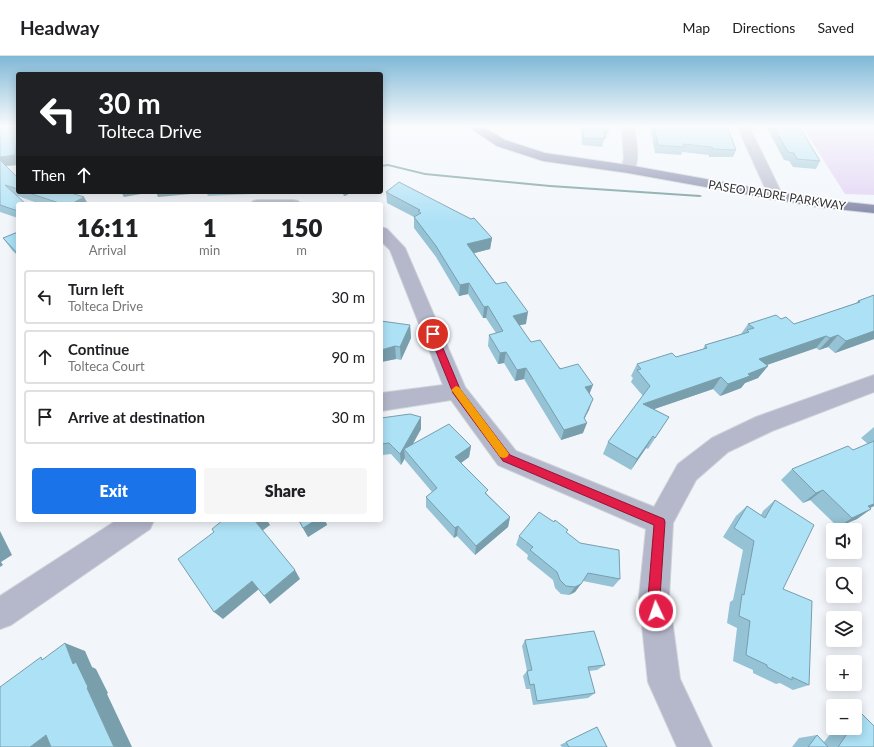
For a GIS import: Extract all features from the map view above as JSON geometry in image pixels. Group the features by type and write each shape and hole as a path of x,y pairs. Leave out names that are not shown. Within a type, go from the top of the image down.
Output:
{"main road":[{"name":"PASEO PADRE PARKWAY","path":"555,158 629,166"},
{"name":"PASEO PADRE PARKWAY","path":"594,158 817,203 874,209"},
{"name":"PASEO PADRE PARKWAY","path":"773,193 874,199"}],"street":[{"path":"629,166 631,158"},
{"path":"757,158 773,193"},
{"path":"383,234 397,248 456,391 507,458 660,522"},
{"path":"695,747 664,682 654,597 660,522 687,472 720,445 764,424 874,382"},
{"path":"383,402 456,391"},
{"path":"0,614 138,522"}],"shaded area":[{"path":"822,158 874,158 874,195 845,194"}],"building":[{"path":"818,158 820,161 797,159"},
{"path":"0,160 16,176 16,188 5,185 24,202 16,202 16,210 0,205"},
{"path":"399,182 471,219 474,218 492,238 467,244 496,284 506,282 528,312 513,316 531,342 540,340 560,369 578,364 593,385 585,387 593,399 584,418 587,423 564,430 526,368 517,370 506,352 500,353 489,335 503,331 488,306 484,307 469,283 460,285 436,246 414,217 421,213 418,211 420,210 386,192"},
{"path":"32,194 74,194 84,197 75,202 56,202"},
{"path":"16,233 16,252 3,238"},
{"path":"874,295 874,331 846,341 838,335 830,338 826,336 759,359 768,366 748,374 750,376 728,384 721,377 643,404 669,417 655,438 653,436 637,459 608,442 650,386 637,370 641,369 637,364 672,353 676,357 707,348 705,345 749,332 747,330 754,328 748,324 776,315 781,319 786,317 794,324 860,302 858,301"},
{"path":"383,321 410,325 400,347 395,346 383,349"},
{"path":"410,414 421,417 400,454 389,443 383,444 383,418"},
{"path":"449,424 471,446 455,457 488,490 485,493 510,517 476,546 458,526 455,528 426,497 437,488 404,449"},
{"path":"874,441 874,504 868,506 871,509 852,518 823,490 816,493 792,469 848,446 853,450"},
{"path":"775,500 814,525 783,589 812,601 809,685 792,677 792,680 767,667 767,665 746,655 750,621 739,616 742,594 744,595 754,541 734,528 747,506 765,518"},
{"path":"539,512 554,522 555,520 568,530 566,532 580,543 619,550 620,579 588,573 581,584 575,587 566,586 560,580 557,572 530,550 533,547 519,536"},
{"path":"221,522 256,522 295,570 264,596 252,581 214,612 178,559 214,532 212,529"},
{"path":"300,522 313,522 303,528"},
{"path":"594,631 605,665 588,667 595,693 537,701 534,684 530,685 527,671 532,670 525,640"},
{"path":"65,643 73,664 76,662 88,687 87,688 114,747 51,747 46,735 30,747 0,747 0,687 41,657 42,660"},
{"path":"862,714 874,726 874,747 838,747 846,735 862,735"},
{"path":"597,727 607,747 569,747 566,742"},
{"path":"817,735 828,747 808,747"}],"waterway":[{"path":"383,166 388,165 425,174 550,186 700,196"}],"slow traffic":[{"path":"456,390 504,454"}],"route":[{"path":"433,334 456,391 507,458 660,522 654,597 656,611"}]}
